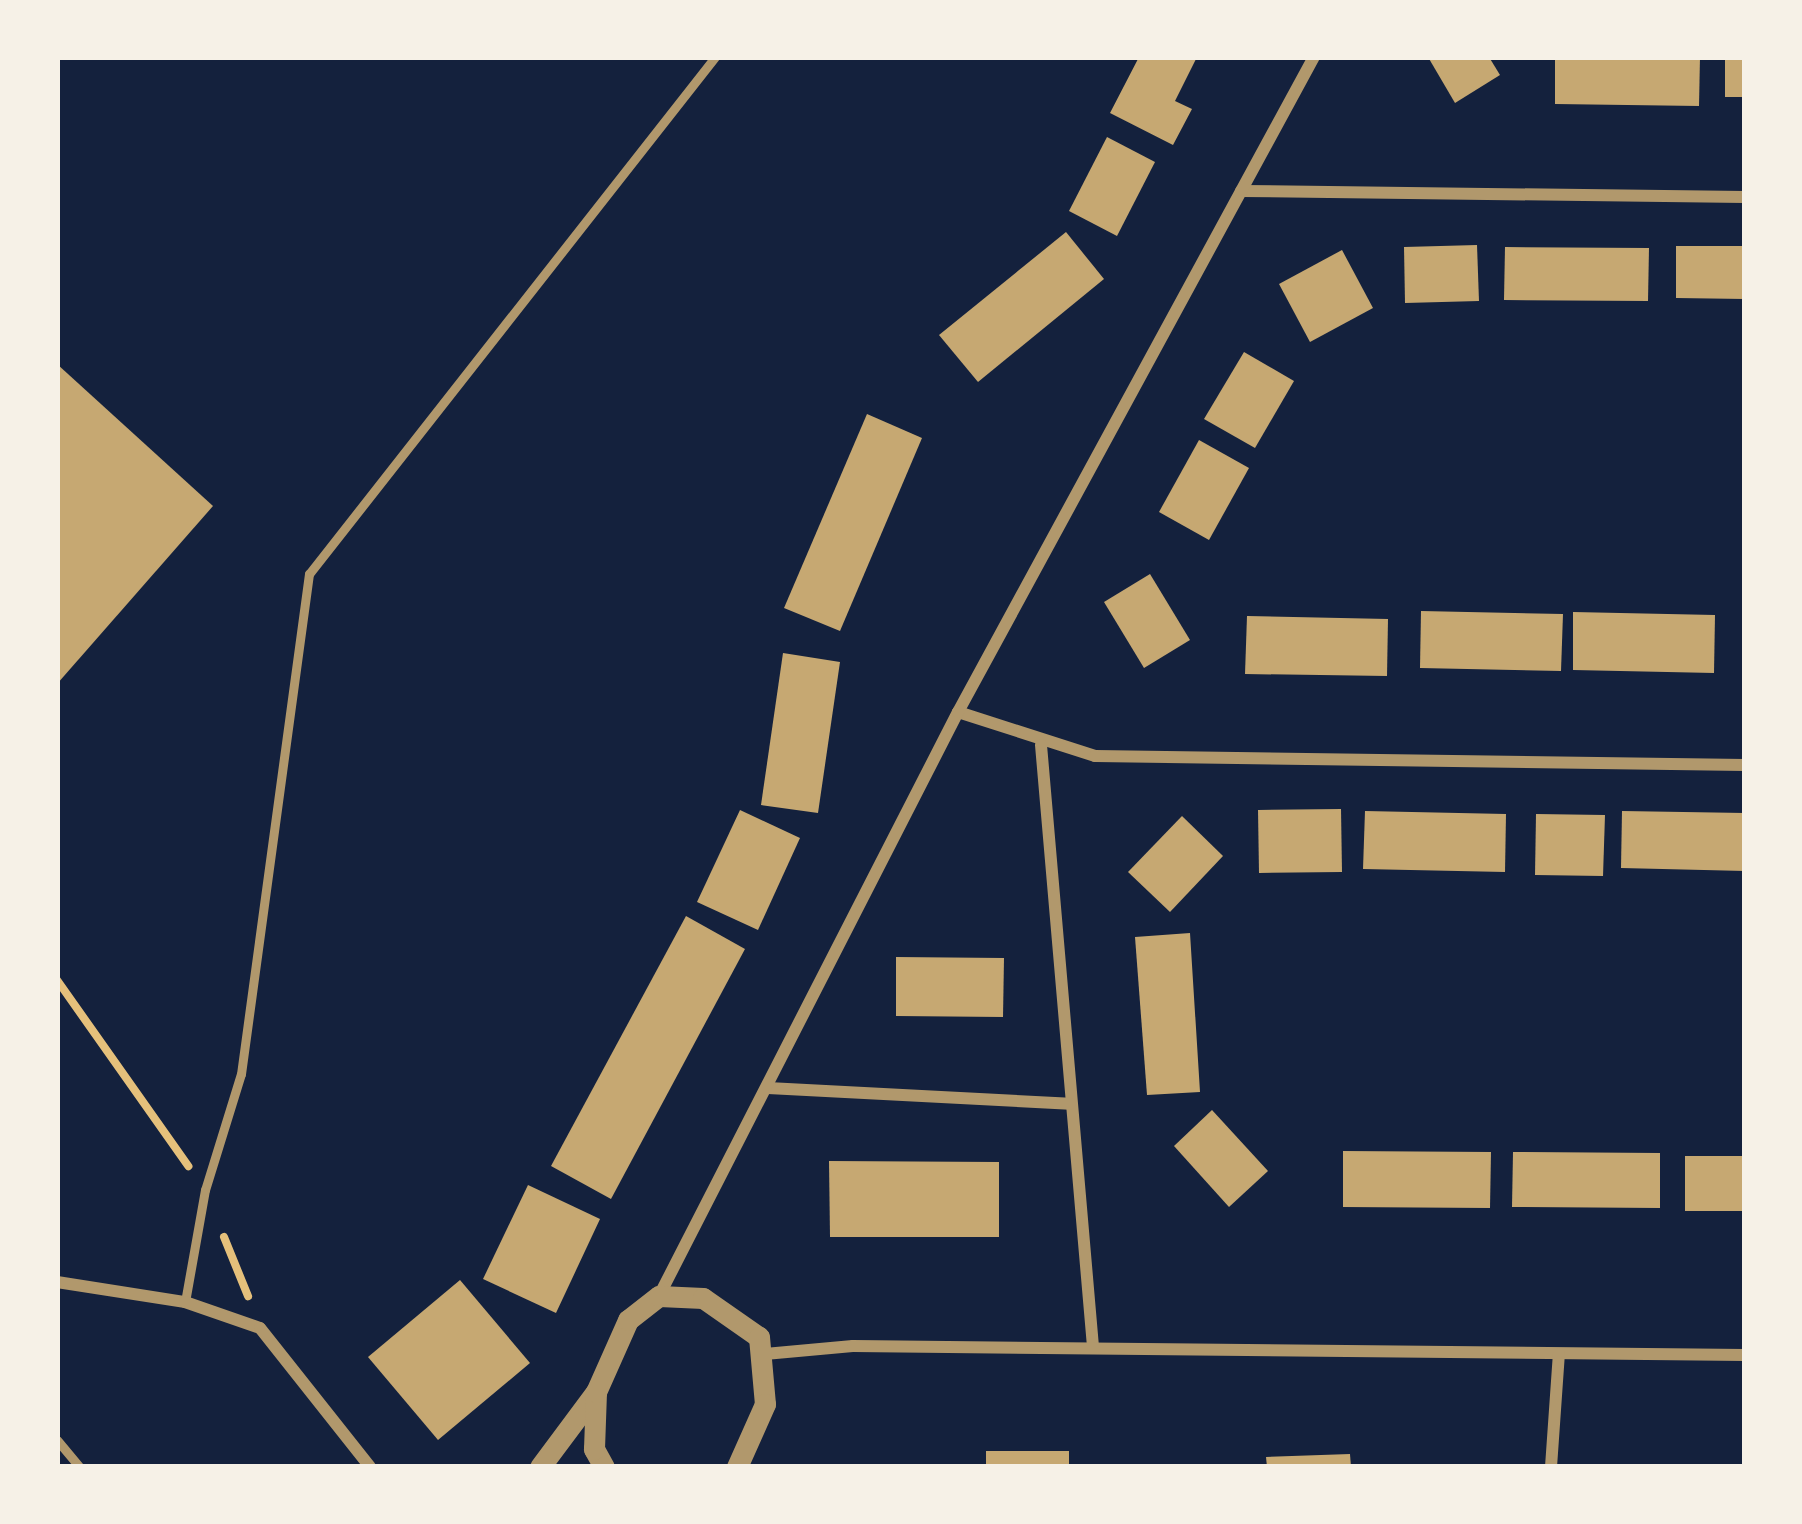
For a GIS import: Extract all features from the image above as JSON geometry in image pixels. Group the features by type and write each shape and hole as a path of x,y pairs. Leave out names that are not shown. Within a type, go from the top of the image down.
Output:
{"street":[{"path":"540,1467 596,1392 628,1320 659,1296 958,712 1314,57"},
{"path":"1241,191 1745,197"},
{"path":"958,712 1041,745 1162,760 1745,764"},
{"path":"1041,745 1093,1347"},
{"path":"768,1088 1070,1104"},
{"path":"57,1282 185,1302 260,1328 370,1467"},
{"path":"659,1296 703,1298 730,1311 759,1337 766,1404 736,1467"},
{"path":"764,1354 853,1346 1745,1355"},
{"path":"1551,1467 1559,1354"},
{"path":"596,1392 594,1449 604,1467"}],"lane":[{"path":"185,1302 205,1190 241,1074 309,574 715,57"},
{"path":"57,1441 80,1467"}],"path":[{"path":"57,980 205,1190 260,1328"}],"building":[{"path":"1139,57 1197,57 1175,101 1192,109 1173,145 1110,113"},
{"path":"1428,57 1489,57 1500,75 1455,103"},
{"path":"1555,57 1700,57 1699,106 1555,104"},
{"path":"1725,57 1745,57 1745,97 1725,97"},
{"path":"1107,137 1155,162 1117,236 1069,211"},
{"path":"1066,232 1104,279 978,382 939,335"},
{"path":"1477,245 1479,301 1405,303 1404,247"},
{"path":"1676,246 1745,246 1745,299 1676,298"},
{"path":"1505,247 1649,248 1648,301 1504,300"},
{"path":"1342,250 1373,308 1310,342 1279,284"},
{"path":"1244,352 1294,381 1255,448 1204,419"},
{"path":"57,364 213,506 57,684"},
{"path":"867,414 922,438 840,631 784,608"},
{"path":"1199,440 1249,468 1209,540 1159,512"},
{"path":"1150,574 1190,640 1144,668 1104,602"},
{"path":"1421,611 1563,614 1561,671 1420,668"},
{"path":"1573,612 1715,615 1714,673 1573,670"},
{"path":"1247,616 1388,619 1387,676 1245,674"},
{"path":"783,653 840,662 818,813 761,805"},
{"path":"1341,809 1342,872 1259,873 1258,810"},
{"path":"740,810 800,838 758,930 697,902"},
{"path":"1365,811 1506,814 1505,872 1363,869"},
{"path":"1622,811 1745,813 1745,871 1621,868"},
{"path":"1536,814 1605,815 1603,876 1535,875"},
{"path":"1182,816 1223,856 1170,912 1128,872"},
{"path":"686,916 745,949 611,1199 551,1166"},
{"path":"1190,933 1200,1092 1147,1095 1135,937"},
{"path":"896,957 1004,958 1003,1017 896,1016"},
{"path":"1212,1110 1268,1171 1229,1207 1174,1146"},
{"path":"1343,1151 1491,1152 1490,1208 1343,1207"},
{"path":"1513,1152 1660,1153 1660,1208 1512,1207"},
{"path":"1685,1156 1745,1156 1745,1211 1685,1211"},
{"path":"829,1161 999,1162 999,1237 830,1237"},
{"path":"528,1185 600,1219 556,1313 483,1279"},
{"path":"460,1280 530,1363 438,1440 368,1357"},
{"path":"986,1451 1069,1451 1069,1467 986,1467"},
{"path":"1350,1454 1351,1467 1267,1467 1266,1457"}]}
